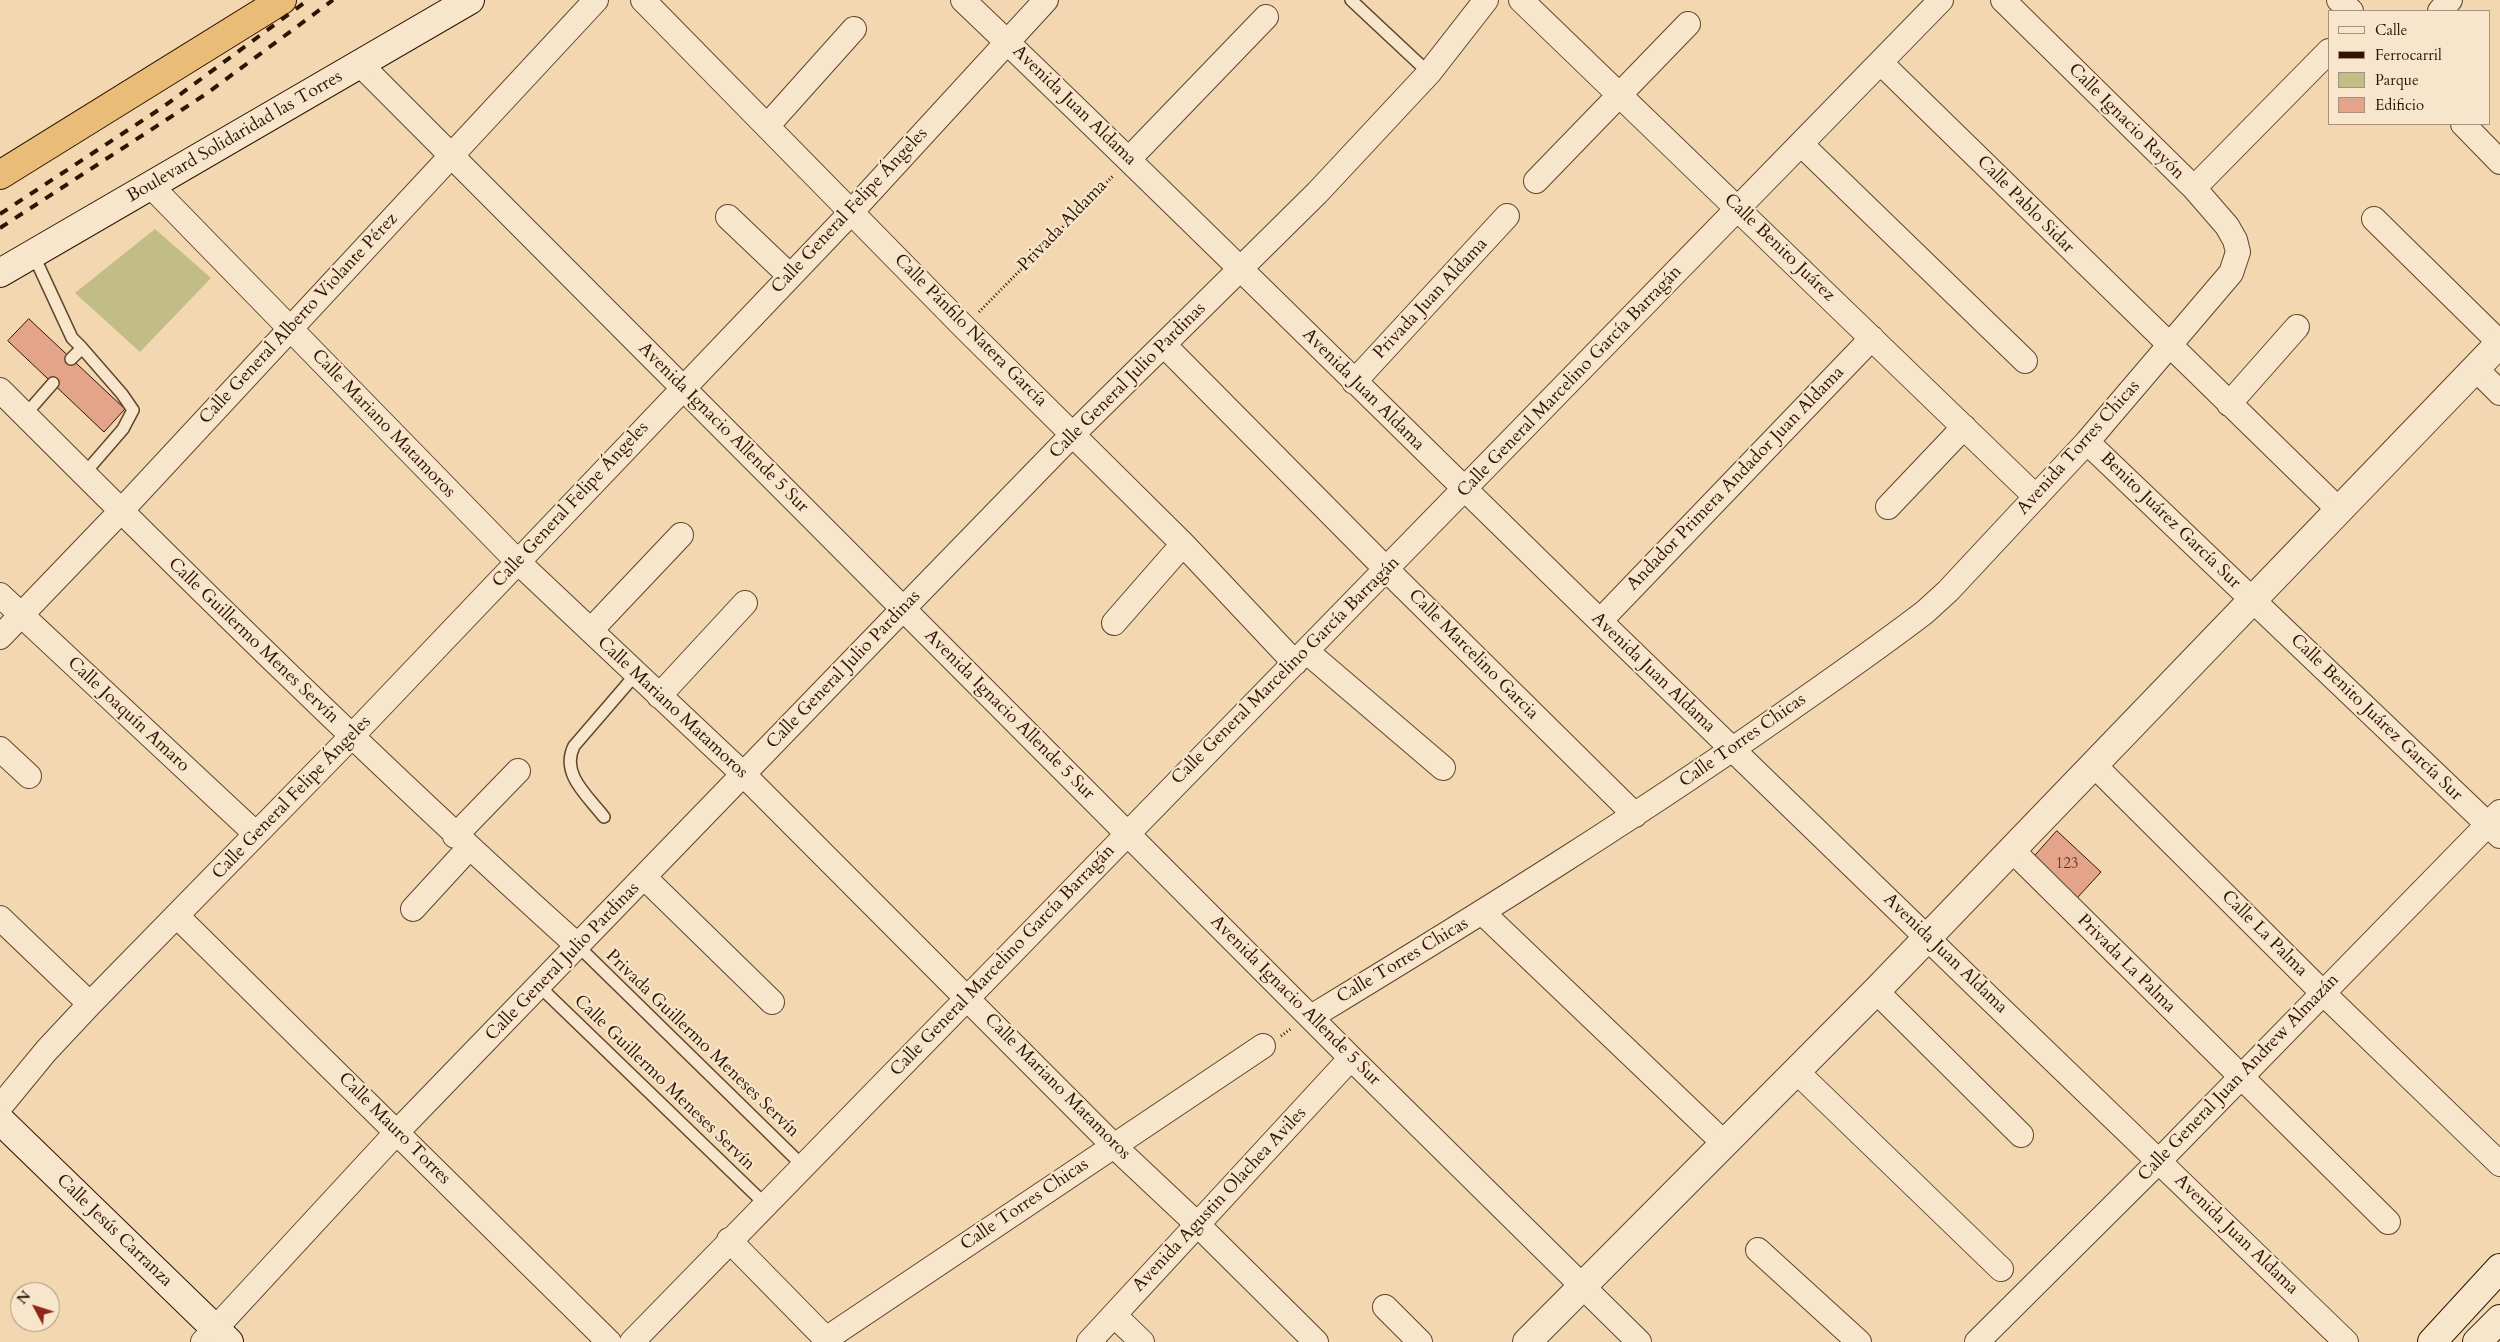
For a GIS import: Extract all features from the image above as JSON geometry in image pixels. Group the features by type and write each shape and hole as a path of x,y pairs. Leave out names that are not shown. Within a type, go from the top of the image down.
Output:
{"highway":[{"path":"0,175 282,0"}],"street":[{"name":"Boulevard Solidaridad las Torres","path":"0,273 470,0"},
{"name":"Calle General Alberto Violante Pérez","path":"0,637 121,511 596,0"},
{"name":"Calle Pánfilo Natera García","path":"644,0 964,327 1183,544 1301,657 1443,768"},
{"name":"Avenida Juan Aldama","path":"963,0 1242,269 1354,382 1732,750 2346,1342"},
{"name":"Calle General Felipe Ángeles","path":"0,1107 46,1051 90,1004 351,737 518,562 852,211 1046,0"},
{"name":"Calle General Julio Pardinas","path":"216,1338 397,1132 1072,435 1242,269 1428,73 1486,0"},
{"name":"Calle Benito Juárez","path":"1520,0 2036,497"},
{"name":"Calle General Marcelino García Barragán","path":"632,1342 729,1240 969,998 1126,833 1387,570 1739,209 1940,0"},
{"name":"Calle Ignacio Rayón","path":"2003,0 2194,188 2227,226 2235,240 2238,252"},
{"path":"2339,0 2350,10"},
{"path":"2441,10 2450,0"},
{"path":"1129,159 1266,17"},
{"path":"1536,181 1688,24"},
{"path":"768,125 854,30"},
{"path":"2194,188 2328,52"},
{"name":"Calle Pablo Sidar","path":"1881,63 2339,510"},
{"name":"Avenida Ignacio Allende 5 Sur","path":"360,64 1126,833 1582,1288 1639,1342"},
{"path":"2464,125 2500,162"},
{"path":"1801,144 2025,361"},
{"name":"Calle Mariano Matamoros","path":"151,186 518,562 743,774 969,998 1114,1146 1198,1225 1316,1342"},
{"name":"Privada Juan Aldama","path":"1354,382 1507,216"},
{"path":"728,217 790,276"},
{"path":"1527,1342 1726,1144 1876,991 2500,343 2374,219"},
{"name":"Avenida Torres Chicas","path":"1902,630 1948,591 2087,442 2170,347 2231,273 2238,252"},
{"path":"2229,404 2297,327"},
{"name":"Andador Primera Andador Juan Aldama","path":"1600,621 1872,338"},
{"name":"Calle Marcelino Garcia","path":"1164,345 1387,570 1635,815"},
{"path":"2475,368 2500,393"},
{"name":"Calle Guillermo Menes Servín","path":"0,390 351,737 462,842 578,946"},
{"path":"1888,507 1964,426"},
{"name":"Benito Juárez García Sur","path":"2087,442 2253,600"},
{"path":"591,630 681,536"},
{"path":"1114,623 1183,544"},
{"name":"Calle Joaquín Amaro","path":"0,595 256,834"},
{"name":"Calle Benito Juárez García Sur","path":"2253,600 2496,824"},
{"path":"659,696 746,603"},
{"name":"Calle Torres Chicas","path":"1311,1017 1483,913 1635,815 1732,750 1902,630"},
{"path":"0,749 29,776"},
{"name":"Calle La Palma","path":"2094,765 2323,993 2500,1164"},
{"path":"413,909 462,842 518,771"},
{"name":"Calle General Juan Andrew Almazán","path":"1984,1340 2323,993 2496,824"},
{"name":"Privada La Palma","path":"2012,850 2388,1222"},
{"path":"644,877 772,1002"},
{"path":"1483,913 1726,1144"},
{"name":"Calle Mauro Torres","path":"177,916 609,1342"},
{"path":"0,918 90,1004"},
{"path":"1876,991 2022,1135"},
{"name":"Calle Torres Chicas","path":"827,1340 1263,1046"},
{"name":"Avenida Agustin Olachea Aviles","path":"1089,1342 1352,1058"},
{"path":"1796,1071 2001,1269"},
{"name":"Calle Jesús Carranza","path":"0,1120 216,1338"},
{"path":"729,1240 827,1340"},
{"path":"1758,1250 1859,1342"},
{"path":"2432,1342 2500,1268"},
{"path":"1385,1307 1420,1342"},
{"path":"1114,1315 1142,1342"},
{"path":"2478,1342 2500,1319"}],"lane":[{"path":"1352,0 1428,73"},
{"path":"33,254 72,338 122,394 133,410 123,429 84,474"},
{"path":"71,359 82,348"},
{"path":"25,415 53,384"},
{"path":"604,817 576,782 570,769 570,755 574,746 636,674"},
{"name":"Privada Guillermo Meneses Servín","path":"578,946 803,1166"},
{"name":"Calle Guillermo Meneses Servín","path":"539,986 765,1204"}],"path":[{"name":"Privada Aldama","path":"964,327 1129,159"},
{"path":"1263,1046 1311,1017"}],"green space":[{"path":"155,229 211,278 140,352 75,293"}],"building":[{"path":"29,319 125,409 104,432 8,341"},
{"path":"2057,831 2101,872 2077,898 2033,858"}],"railway":[{"path":"0,214 163,107 308,0"},
{"path":"0,228 206,94 333,0"}]}
